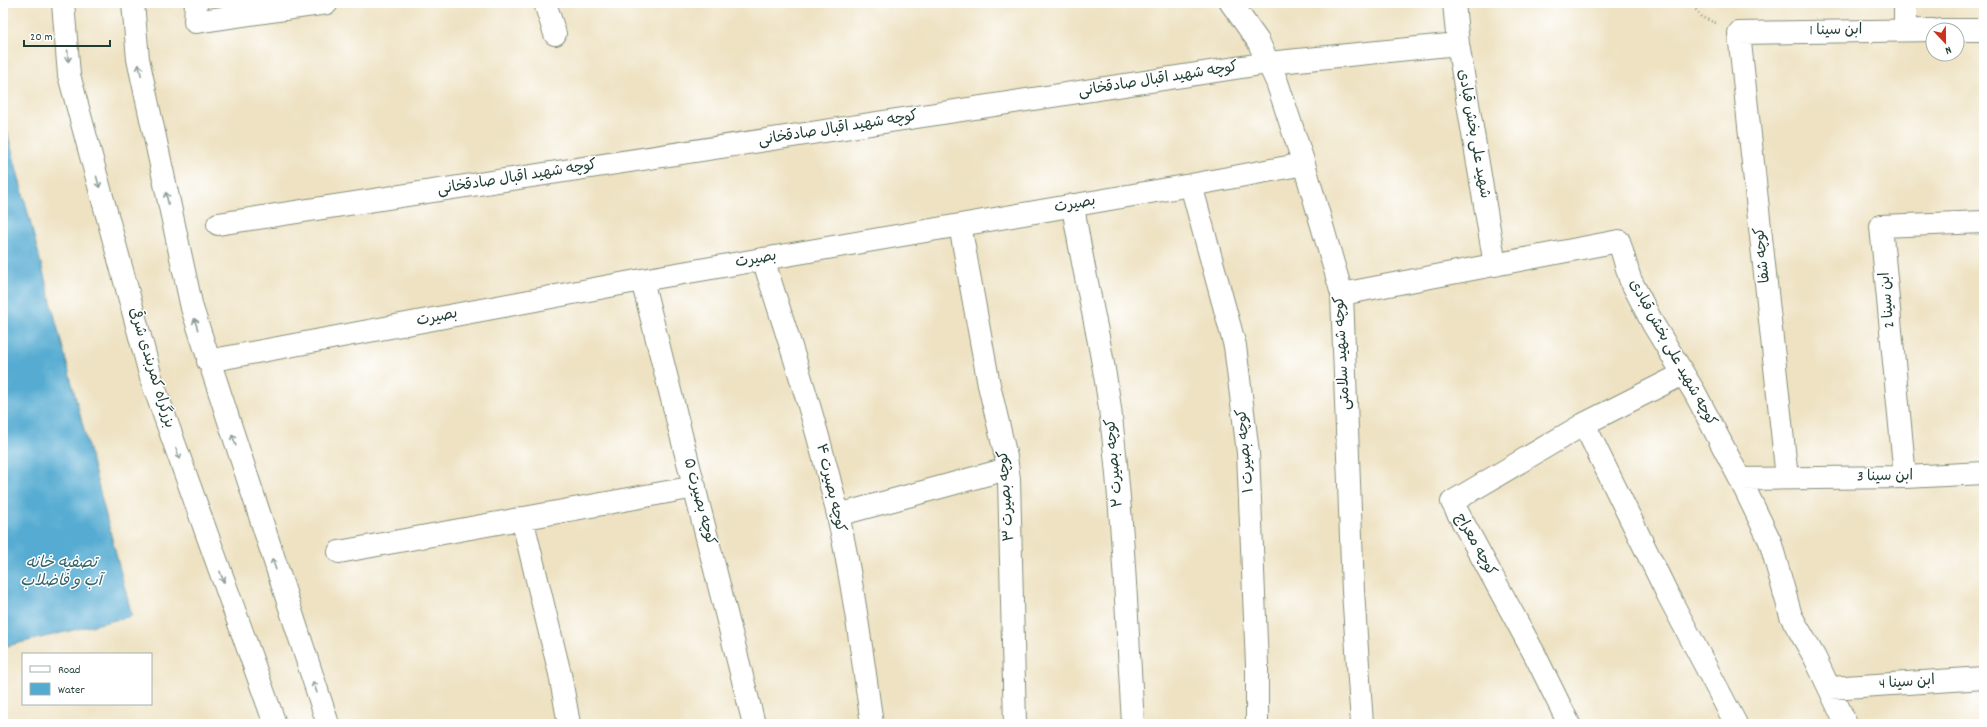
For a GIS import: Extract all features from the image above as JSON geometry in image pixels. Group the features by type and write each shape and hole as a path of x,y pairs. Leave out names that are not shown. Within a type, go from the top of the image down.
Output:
{"main road":[{"name":"بزرگراه کمربندی شرقی","path":"64,3 69,75 152,381 274,724"},
{"path":"134,3 138,59 141,75 192,308 208,361 328,724"},
{"path":"196,13 327,3"},
{"path":"545,3 554,34"},
{"name":"کوچه شهید سلامتی","path":"1231,3 1258,41 1277,82 1304,164 1342,294 1353,591 1362,724"},
{"path":"1905,3 1905,30"},
{"name":"شهید علی بخش قبادی","path":"1459,6 1458,44 1495,265"},
{"name":"ابن سینا 1","path":"1739,33 1925,30"},
{"path":"1965,30 1984,30"},
{"name":"کوچه شفا","path":"1739,33 1787,478"},
{"name":"کوچه شهید اقبال صادقخانی","path":"218,224 1268,63 1458,44"},
{"name":"بصیرت","path":"208,361 642,280 1073,206 1304,164"},
{"name":"کوچه بصیرت ۱","path":"1191,185 1236,354 1248,453 1258,724"},
{"name":"کوچه بصیرت ۲","path":"1073,206 1079,246 1104,365 1111,417 1133,724"},
{"name":"ابن سینا 2","path":"1905,477 1881,226 1984,222"},
{"name":"کوچه بصیرت ۳","path":"960,225 989,385 1006,457 1015,724"},
{"name":"کوچه شهید علی بخش قبادی","path":"1342,294 1619,241 1630,279 1653,324 1683,374 1740,479 1770,542 1791,616 1830,688 1846,724"},
{"name":"کوچه بصیرت ۴","path":"763,259 815,425 838,515 860,638 872,724"},
{"name":"کوچه بصیرت ۵","path":"642,280 754,724"},
{"path":"1683,374 1584,424 1668,595 1736,724"},
{"name":"کوچه معراج","path":"1569,724 1536,655 1452,502 1584,424"},
{"path":"838,515 1007,469"},
{"name":"ابن سینا 3","path":"1787,478 1905,477 1984,474"},
{"path":"1740,479 1787,478"},
{"path":"339,552 695,487"},
{"path":"522,518 560,674 569,724"},
{"name":"ابن سینا 4","path":"1830,688 1984,678"}],"path":[{"path":"1691,3 1701,17 1739,33"}],"water":[{"name":"تصفیه خانه آب و فاضلاب","path":"3,116 132,616 3,647"}]}
